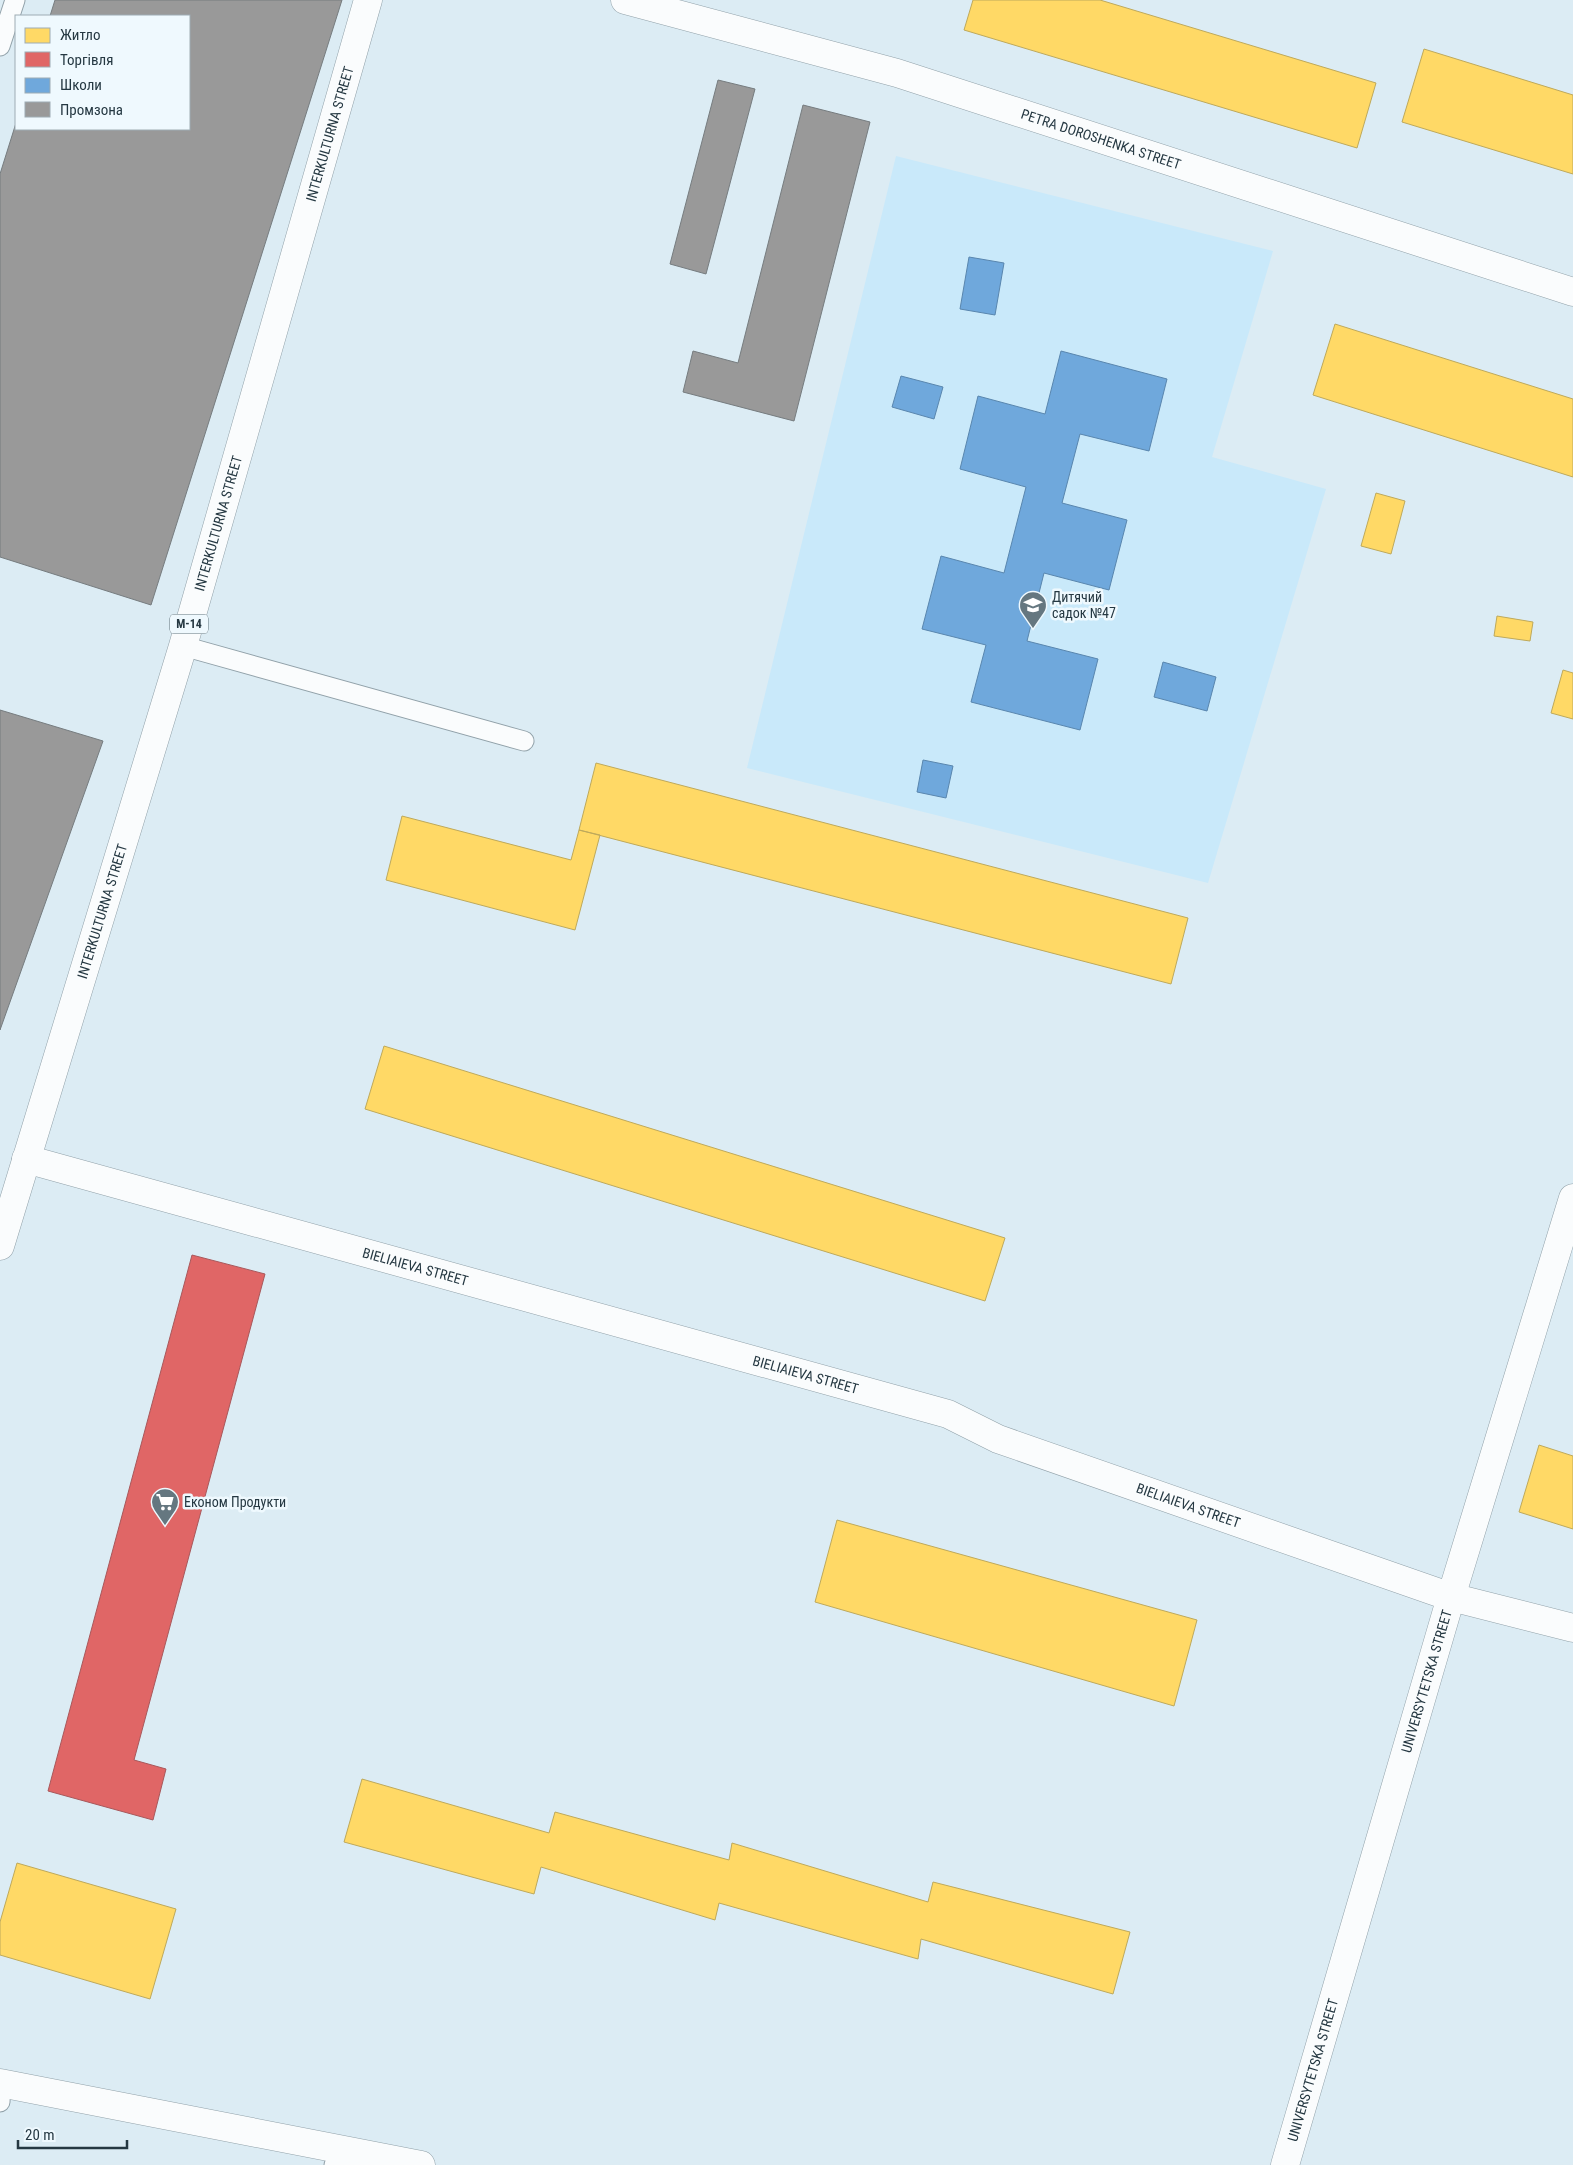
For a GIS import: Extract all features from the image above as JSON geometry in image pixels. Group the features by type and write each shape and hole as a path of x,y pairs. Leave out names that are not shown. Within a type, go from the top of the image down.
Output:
{"main road":[{"name":"INTERKULTURNA STREET","path":"0,1246 183,646 368,0"},
{"name":"PETRA DOROSHENKA STREET","path":"626,0 897,73 1573,292"},
{"name":"BIELIAIEVA STREET","path":"26,1159 948,1414 998,1440 1451,1597 1573,1628"},
{"name":"UNIVERSYTETSKA STREET","path":"1285,2165 1451,1597 1573,1198"},
{"path":"0,2089 375,2155 421,2165"}],"lane":[{"path":"0,46 15,0"},
{"path":"183,646 524,740"},
{"path":"334,2165 375,2155"}],"shaded area":[{"name":"Дитячий садок №47","path":"896,156 1273,251 1212,457 1326,489 1208,883 747,768"}],"building: Житло":[{"path":"973,0 1100,0 1376,83 1357,148 964,30"},
{"path":"1424,49 1573,95 1573,174 1402,122"},
{"path":"1335,324 1573,399 1573,477 1313,395"},
{"path":"1376,493 1405,501 1391,554 1361,546"},
{"path":"1497,616 1533,622 1530,641 1494,636"},
{"path":"1563,670 1573,673 1573,719 1551,713"},
{"path":"596,763 1188,918 1171,984 579,830"},
{"path":"402,816 571,860 579,830 600,835 575,930 386,880"},
{"path":"384,1046 1005,1238 985,1301 365,1109"},
{"path":"1539,1445 1573,1456 1573,1529 1519,1512"},
{"path":"837,1520 1197,1620 1174,1706 815,1602"},
{"path":"362,1779 549,1833 555,1812 729,1860 732,1843 928,1902 933,1882 1130,1932 1113,1994 921,1939 918,1959 719,1903 715,1920 541,1867 534,1894 344,1842"},
{"path":"17,1863 176,1909 150,1999 0,1955 0,1922"}],"building: Торгівля":[{"path":"192,1255 265,1274 134,1760 166,1769 153,1820 48,1791"}],"building: Школи":[{"path":"969,257 1004,263 995,315 960,309"},
{"path":"1061,351 1167,379 1149,451 1080,434 1062,503 1127,520 1109,590 1044,573 1027,641 1098,659 1080,730 971,702 986,645 922,629 941,556 1004,573 1026,487 960,469 978,396 1045,414"},
{"path":"901,376 943,387 934,419 892,407"},
{"path":"1163,662 1216,677 1207,711 1154,697"},
{"path":"923,760 953,766 946,798 917,792"}],"building: Промзона":[{"path":"55,0 342,0 151,605 0,557 0,174 15,126 15,130 190,130 190,15 50,15"},
{"path":"718,80 755,89 706,274 670,264"},
{"path":"803,105 870,122 794,421 683,392 693,351 738,363"},
{"path":"0,710 103,741 0,1030"}],"place":[{"name":"Дитячий садок №47","path":"1033,629"},
{"name":"Економ Продукти","path":"165,1526"}]}
